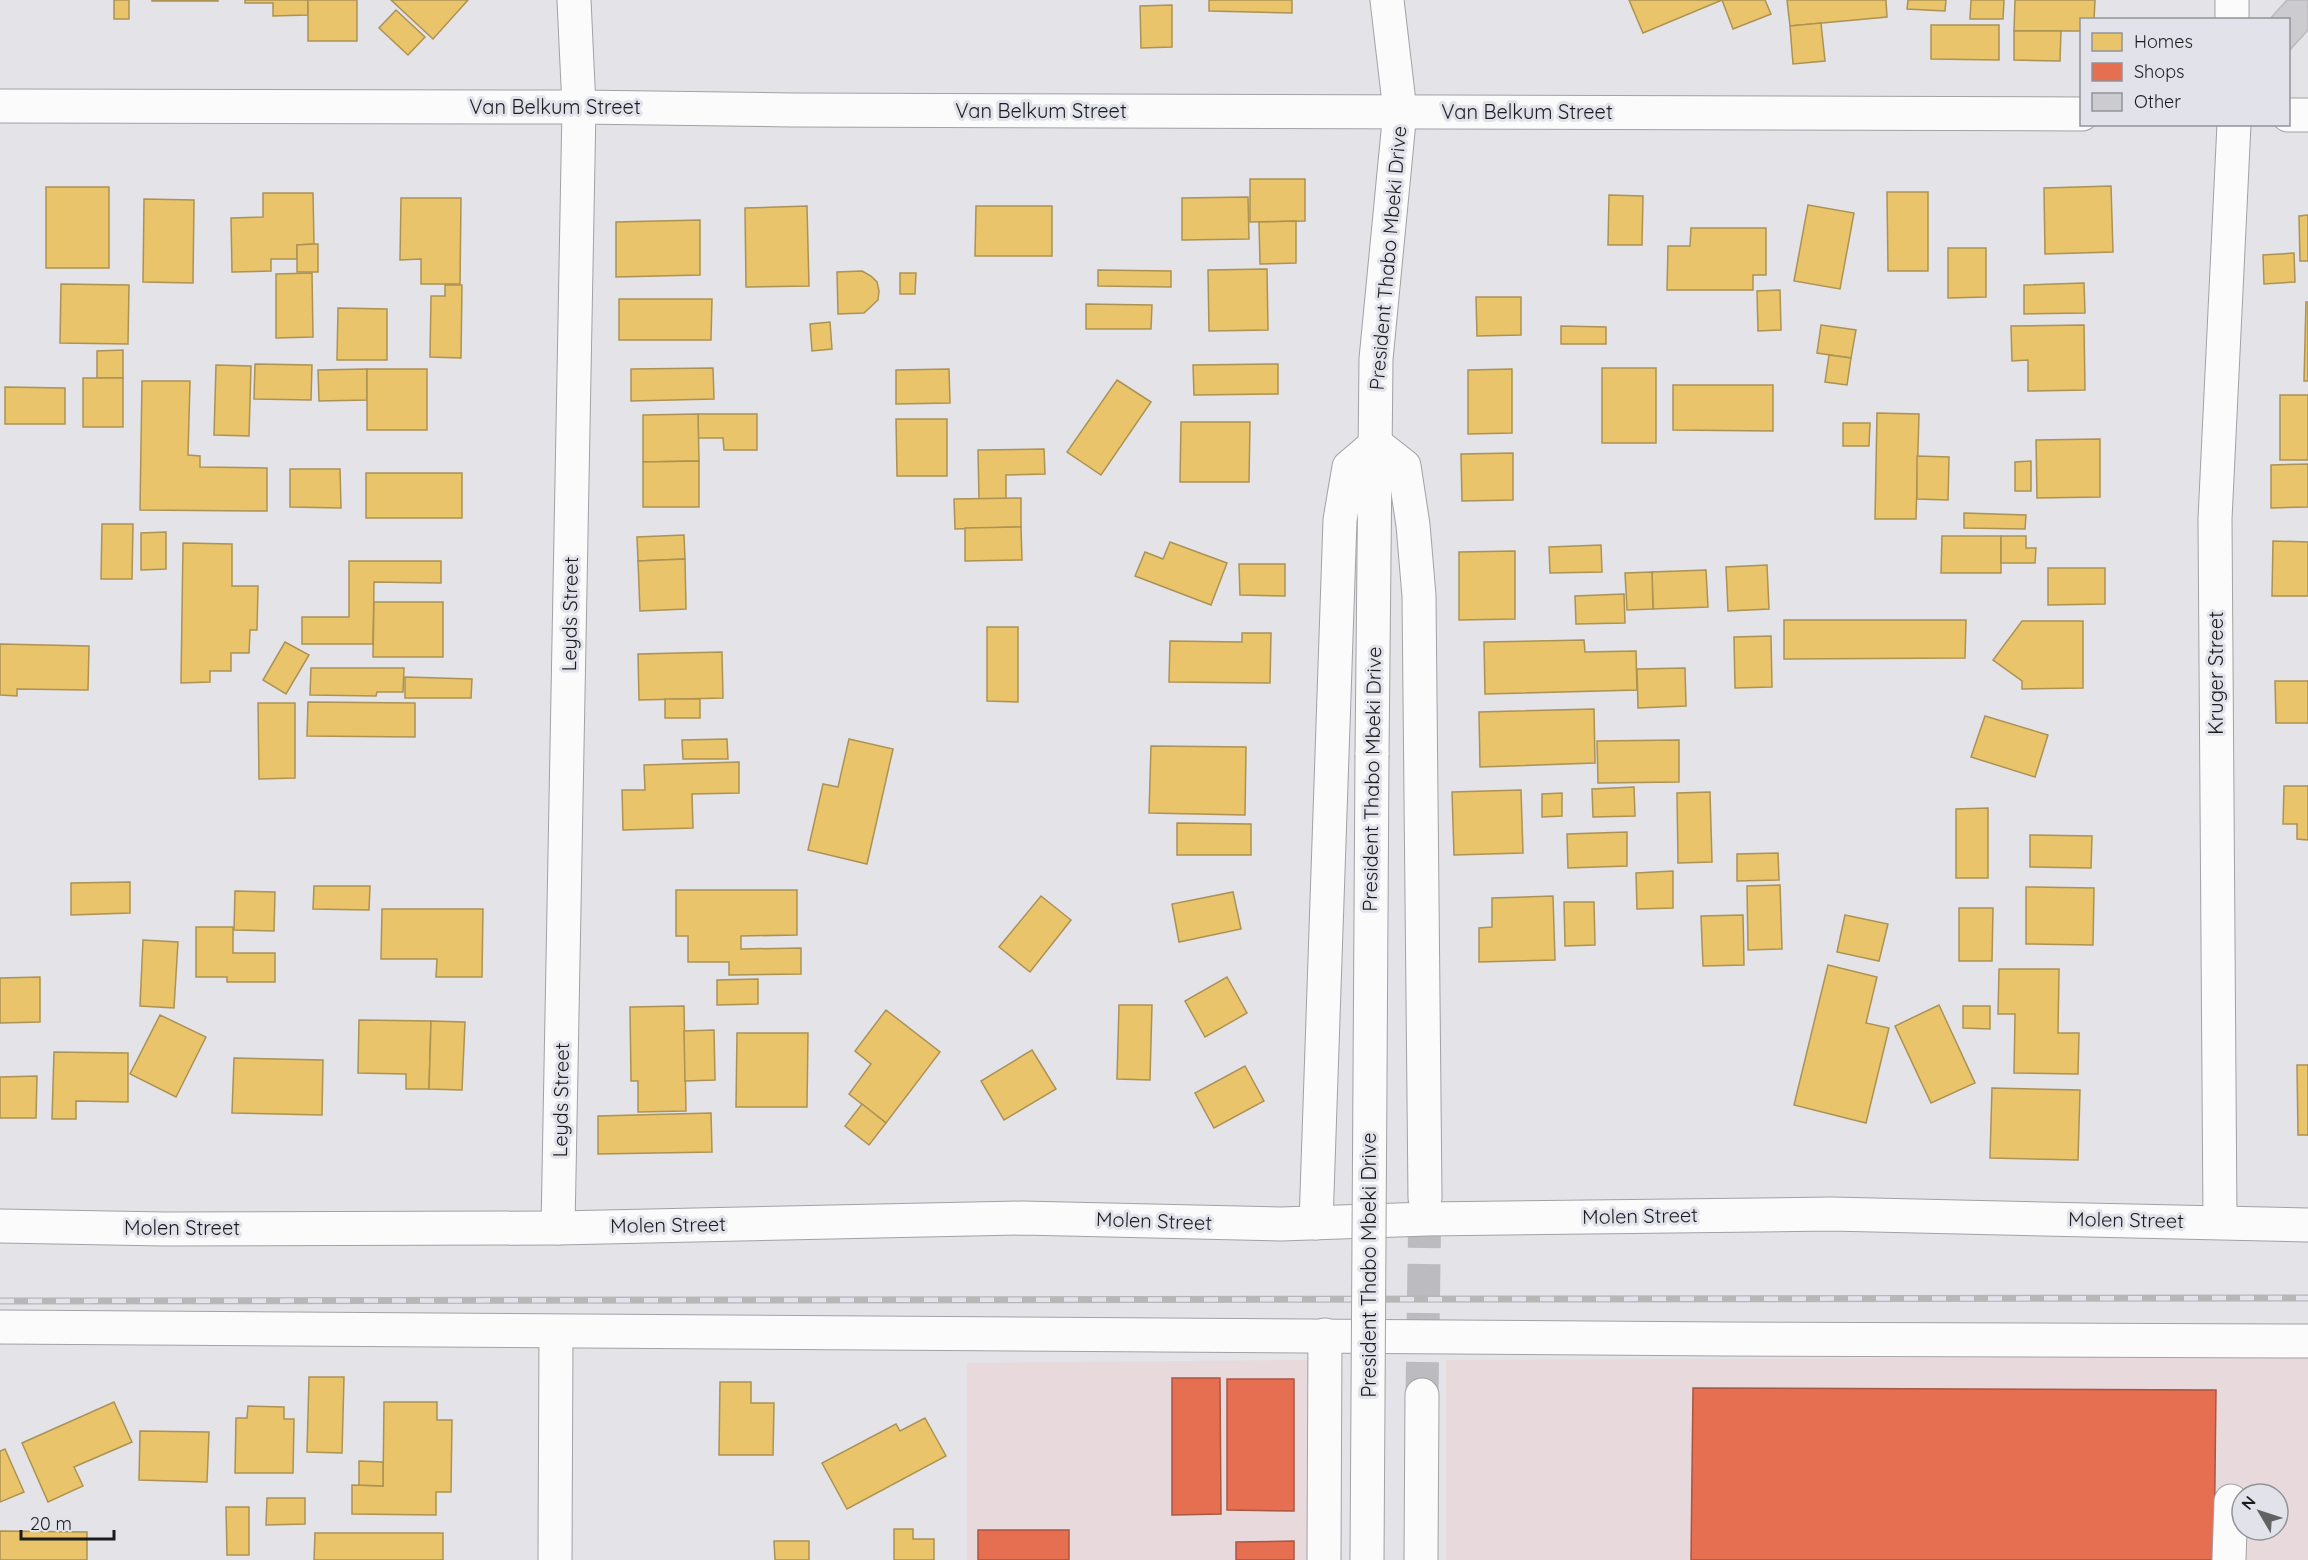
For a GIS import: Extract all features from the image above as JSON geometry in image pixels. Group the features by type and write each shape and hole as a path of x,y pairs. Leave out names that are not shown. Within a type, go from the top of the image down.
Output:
{"street":[{"name":"Leyds Street","path":"558,1228 579,107 574,0"},
{"name":"President Thabo Mbeki Drive","path":"1366,1560 1376,359 1400,111 1387,0"},
{"path":"2232,0 2232,18"},
{"name":"Van Belkum Street","path":"0,106 2080,114"},
{"path":"2290,115 2308,115"},
{"name":"Kruger Street","path":"2220,1222 2215,519 2234,126"},
{"path":"1316,1223 1340,520 1349,467 1376,444 1404,466 1413,525 1419,596 1425,1198"},
{"name":"Molen Street","path":"0,1226 165,1229 558,1228 1022,1218 1281,1224 1427,1219 1831,1214 2308,1225"},
{"path":"0,1327 2308,1341"},
{"path":"555,1560 556,1332"},
{"path":"1324,1560 1325,1335"},
{"path":"1421,1560 1422,1395"},
{"path":"2229,1560 2230,1530"}],"shaded area":[{"path":"2308,1356 2308,1560 1446,1560 1446,1360"},
{"path":"1313,1360 1313,1560 967,1560 967,1363"}],"building: Homes":[{"path":"114,0 129,0 129,19 114,19"},
{"path":"218,0 218,1 152,1"},
{"path":"245,0 308,0 308,15 273,16 273,3 245,3"},
{"path":"308,0 357,0 357,41 308,41"},
{"path":"391,0 468,0 433,39"},
{"path":"1209,0 1292,0 1292,13 1209,11"},
{"path":"1629,0 1722,0 1643,33"},
{"path":"1722,0 1765,0 1771,14 1733,29"},
{"path":"1787,0 1886,0 1887,17 1790,26"},
{"path":"1908,0 1946,0 1945,11 1907,9"},
{"path":"1971,0 2004,0 2003,19 1970,19"},
{"path":"2015,0 2095,0 2094,18 2080,18 2080,31 2014,31"},
{"path":"1172,5 1172,47 1141,48 1140,6"},
{"path":"396,10 425,37 408,55 379,28"},
{"path":"1821,23 1825,61 1793,64 1790,26"},
{"path":"1931,25 1999,25 1999,60 1931,59"},
{"path":"2014,31 2061,31 2060,61 2014,60"},
{"path":"1250,179 1305,179 1305,221 1250,222"},
{"path":"2111,186 2113,252 2045,254 2044,188"},
{"path":"46,187 109,187 109,268 46,268"},
{"path":"1887,192 1928,192 1928,271 1888,271"},
{"path":"263,193 313,193 314,244 297,245 297,259 271,259 271,271 232,272 231,218 263,217"},
{"path":"1609,195 1643,196 1642,245 1608,245"},
{"path":"1248,197 1249,239 1182,240 1182,198"},
{"path":"401,198 461,198 460,284 421,284 421,259 400,260"},
{"path":"144,199 194,200 193,283 143,282"},
{"path":"1808,205 1854,213 1840,289 1794,281"},
{"path":"807,206 809,286 746,287 745,208"},
{"path":"976,206 1052,206 1052,256 975,256"},
{"path":"2308,215 2308,261 2300,261 2299,216"},
{"path":"700,220 700,275 616,277 616,222"},
{"path":"1296,221 1296,263 1260,264 1259,222"},
{"path":"1691,228 1766,228 1766,275 1753,275 1753,290 1667,290 1668,246 1690,246"},
{"path":"318,244 318,272 297,272 297,245"},
{"path":"1948,248 1986,248 1986,297 1948,298"},
{"path":"2294,253 2295,282 2264,284 2263,255"},
{"path":"1267,269 1268,330 1209,331 1208,270"},
{"path":"1098,270 1171,271 1171,287 1098,286"},
{"path":"862,271 877,282 878,300 864,313 838,314 837,272"},
{"path":"312,273 313,337 276,338 276,274"},
{"path":"900,273 916,273 915,294 900,294"},
{"path":"2084,283 2085,313 2024,314 2024,285"},
{"path":"61,284 129,285 128,344 60,343"},
{"path":"445,285 462,285 461,358 430,357 431,296 445,296"},
{"path":"1780,290 1781,330 1758,331 1757,291"},
{"path":"1476,297 1521,297 1521,335 1477,336"},
{"path":"619,299 712,299 711,340 619,340"},
{"path":"2306,302 2308,302 2308,381 2304,381"},
{"path":"1086,304 1152,305 1151,329 1086,329"},
{"path":"338,308 387,309 387,360 337,360"},
{"path":"830,322 832,349 812,351 810,324"},
{"path":"1821,325 1856,330 1851,358 1817,353"},
{"path":"2084,325 2085,390 2028,391 2028,360 2012,361 2011,326"},
{"path":"1561,326 1606,327 1606,344 1561,344"},
{"path":"123,350 123,378 97,378 97,351"},
{"path":"1829,355 1851,358 1847,385 1825,382"},
{"path":"255,364 312,365 311,400 254,399"},
{"path":"1278,364 1278,394 1194,395 1193,365"},
{"path":"216,365 251,366 249,436 214,435"},
{"path":"713,368 714,399 631,401 631,369"},
{"path":"1602,368 1656,368 1656,443 1602,443"},
{"path":"367,369 367,400 319,401 318,370"},
{"path":"367,369 427,369 427,430 367,430"},
{"path":"949,369 950,403 896,404 896,370"},
{"path":"1512,369 1512,433 1468,434 1468,370"},
{"path":"83,378 123,378 123,427 83,427"},
{"path":"1117,380 1151,402 1101,475 1067,452"},
{"path":"142,381 190,381 188,455 200,456 200,467 267,468 267,511 140,510"},
{"path":"1673,385 1773,385 1773,431 1673,430"},
{"path":"5,387 65,388 65,424 5,424"},
{"path":"2280,395 2308,395 2308,460 2280,460"},
{"path":"1877,413 1919,414 1916,519 1875,519"},
{"path":"698,414 757,414 757,450 724,450 723,438 698,438"},
{"path":"698,414 699,461 643,462 643,415"},
{"path":"896,419 947,419 947,476 897,476"},
{"path":"1181,422 1250,422 1249,482 1180,482"},
{"path":"1843,423 1870,423 1869,446 1843,446"},
{"path":"2100,439 2100,497 2037,498 2036,440"},
{"path":"1044,449 1045,474 1006,475 1006,499 979,499 978,450"},
{"path":"1513,453 1513,500 1462,501 1461,454"},
{"path":"1917,456 1949,457 1948,500 1917,499"},
{"path":"699,461 699,507 643,507 643,462"},
{"path":"2031,461 2031,491 2015,491 2015,462"},
{"path":"2308,464 2308,507 2271,508 2271,465"},
{"path":"290,469 340,469 341,508 290,507"},
{"path":"366,473 462,473 462,518 366,518"},
{"path":"1021,498 1021,527 955,529 954,499"},
{"path":"1964,513 2026,515 2025,529 1964,528"},
{"path":"102,524 133,524 132,579 101,579"},
{"path":"1021,527 1022,560 965,561 965,528"},
{"path":"166,532 166,569 141,570 141,533"},
{"path":"684,535 685,559 638,561 637,537"},
{"path":"1942,536 2001,536 2001,573 1941,573"},
{"path":"2001,536 2026,536 2026,548 2036,548 2035,563 2001,563"},
{"path":"2273,541 2308,542 2308,596 2272,596"},
{"path":"1170,542 1227,563 1211,605 1135,576 1145,552 1163,559"},
{"path":"183,543 232,544 232,586 258,586 257,630 250,630 249,653 231,653 231,671 210,671 210,682 181,683"},
{"path":"1601,545 1602,572 1550,573 1549,547"},
{"path":"1515,551 1515,619 1459,620 1459,552"},
{"path":"685,559 686,609 640,611 638,561"},
{"path":"349,561 441,561 441,583 374,582 373,644 302,644 302,617 349,617"},
{"path":"1239,564 1285,564 1285,596 1240,595"},
{"path":"1767,565 1769,609 1728,611 1726,567"},
{"path":"2048,568 2105,568 2105,604 2048,605"},
{"path":"1706,570 1708,607 1653,609 1652,572"},
{"path":"1652,572 1653,609 1627,610 1625,573"},
{"path":"1624,594 1625,623 1576,624 1575,596"},
{"path":"374,602 443,602 443,657 373,657"},
{"path":"1784,620 1966,620 1965,658 1784,659"},
{"path":"2022,621 2083,621 2083,688 2022,689 2022,681 1993,660"},
{"path":"987,627 1018,627 1018,702 987,701"},
{"path":"1242,633 1271,633 1270,683 1169,682 1170,641 1242,642"},
{"path":"1771,636 1772,687 1735,688 1734,637"},
{"path":"1584,640 1585,652 1636,651 1637,690 1485,694 1484,642"},
{"path":"285,642 309,655 286,694 263,680"},
{"path":"0,644 89,646 88,690 17,689 17,696 0,695"},
{"path":"722,652 723,698 639,700 638,654"},
{"path":"311,668 404,668 403,692 377,692 376,696 310,695"},
{"path":"1685,668 1686,706 1638,708 1637,669"},
{"path":"405,677 472,679 471,698 405,698"},
{"path":"2275,681 2308,681 2308,723 2276,723"},
{"path":"665,699 700,699 700,718 665,718"},
{"path":"308,702 415,703 415,737 307,736"},
{"path":"258,703 295,703 295,778 259,779"},
{"path":"1594,709 1595,763 1480,767 1479,712"},
{"path":"1985,716 2048,735 2035,777 1971,757"},
{"path":"727,739 728,759 683,759 682,740"},
{"path":"849,739 893,749 867,864 808,850 823,784 838,787"},
{"path":"1679,740 1679,782 1598,783 1597,741"},
{"path":"1151,746 1246,747 1245,815 1149,813"},
{"path":"739,762 739,793 692,794 693,828 623,830 622,790 645,790 644,765"},
{"path":"2284,786 2308,786 2308,840 2297,839 2297,824 2283,824"},
{"path":"1634,787 1635,816 1593,817 1592,789"},
{"path":"1521,790 1523,853 1454,855 1452,792"},
{"path":"1710,792 1712,862 1678,863 1677,793"},
{"path":"1562,793 1562,816 1542,817 1542,794"},
{"path":"1988,808 1988,878 1956,878 1956,809"},
{"path":"1177,823 1251,824 1251,855 1177,855"},
{"path":"1627,832 1627,866 1568,868 1567,834"},
{"path":"2030,835 2092,836 2091,868 2030,867"},
{"path":"1778,853 1779,880 1737,881 1737,854"},
{"path":"1673,871 1673,908 1637,909 1636,873"},
{"path":"130,882 130,913 71,915 71,883"},
{"path":"1780,885 1782,949 1748,950 1747,886"},
{"path":"314,886 370,886 369,910 313,909"},
{"path":"2026,887 2094,888 2093,945 2026,944"},
{"path":"676,890 797,890 797,935 741,936 741,949 801,948 801,974 729,975 729,962 688,962 688,936 676,936"},
{"path":"235,891 275,892 274,931 234,930"},
{"path":"1233,892 1241,929 1179,942 1172,904"},
{"path":"1041,896 1071,920 1030,972 999,947"},
{"path":"1553,896 1555,960 1479,962 1479,928 1492,927 1492,898"},
{"path":"1564,902 1594,902 1595,945 1565,946"},
{"path":"1959,908 1993,908 1992,961 1959,961"},
{"path":"382,909 483,909 482,977 436,977 437,959 381,959"},
{"path":"1743,915 1744,965 1703,966 1701,916"},
{"path":"1845,915 1888,924 1879,961 1837,952"},
{"path":"196,927 233,927 233,953 275,953 275,982 227,982 227,977 196,977"},
{"path":"143,940 178,942 174,1008 140,1006"},
{"path":"1828,965 1877,977 1866,1023 1889,1028 1866,1123 1794,1105"},
{"path":"1999,969 2059,969 2058,1033 2079,1033 2078,1074 2014,1073 2015,1014 1998,1014"},
{"path":"40,977 40,1022 0,1023 0,978"},
{"path":"1227,977 1247,1013 1205,1037 1185,1001"},
{"path":"758,979 758,1004 717,1005 717,980"},
{"path":"1119,1005 1152,1005 1150,1080 1117,1079"},
{"path":"1939,1005 1975,1083 1931,1103 1895,1026"},
{"path":"684,1006 686,1111 638,1112 638,1081 631,1081 630,1007"},
{"path":"1963,1006 1990,1006 1990,1029 1963,1028"},
{"path":"886,1010 940,1052 886,1123 849,1094 871,1064 855,1051"},
{"path":"160,1015 206,1037 176,1097 130,1074"},
{"path":"359,1020 431,1021 429,1089 406,1089 406,1074 358,1073"},
{"path":"431,1021 465,1022 462,1090 429,1089"},
{"path":"714,1030 715,1080 685,1081 684,1031"},
{"path":"737,1033 808,1033 807,1107 736,1107"},
{"path":"1032,1050 1056,1089 1004,1120 981,1081"},
{"path":"54,1052 128,1053 128,1102 76,1101 76,1119 52,1119"},
{"path":"234,1058 323,1060 322,1115 232,1113"},
{"path":"2297,1065 2308,1065 2308,1135 2298,1135"},
{"path":"1245,1066 1264,1101 1214,1128 1195,1093"},
{"path":"37,1076 36,1118 0,1118 0,1077"},
{"path":"1992,1088 2080,1090 2078,1160 1990,1158"},
{"path":"862,1104 886,1123 869,1145 845,1126"},
{"path":"711,1113 712,1152 598,1154 598,1116"},
{"path":"309,1377 344,1377 342,1453 307,1452"},
{"path":"720,1382 751,1382 751,1403 774,1403 773,1455 719,1455"},
{"path":"114,1402 132,1442 74,1467 83,1486 48,1502 22,1443"},
{"path":"384,1402 437,1402 437,1420 452,1420 451,1492 436,1492 436,1515 352,1514 352,1485 383,1486"},
{"path":"248,1406 284,1407 284,1419 294,1419 293,1473 235,1473 236,1418 247,1418"},
{"path":"925,1418 946,1456 847,1509 822,1463 896,1424 900,1431"},
{"path":"140,1431 209,1432 207,1482 139,1480"},
{"path":"5,1449 24,1492 0,1502 0,1451"},
{"path":"359,1461 383,1462 383,1486 359,1485"},
{"path":"267,1498 305,1498 305,1524 266,1525"},
{"path":"226,1507 249,1507 249,1555 227,1555"},
{"path":"894,1529 913,1529 913,1539 934,1539 934,1560 894,1560"},
{"path":"0,1531 87,1532 87,1560 0,1560"},
{"path":"315,1533 443,1533 443,1560 314,1560"},
{"path":"774,1541 809,1541 809,1560 775,1560"}],"building: Shops":[{"path":"1172,1378 1220,1378 1221,1514 1172,1515"},
{"path":"1227,1379 1294,1379 1294,1511 1227,1510"},
{"path":"1693,1388 2216,1390 2214,1560 1691,1560"},
{"path":"978,1530 1069,1530 1069,1560 978,1560"},
{"path":"1294,1541 1294,1560 1236,1560 1236,1542"}],"building: Other":[{"path":"2287,0 2308,0 2308,30 2290,50 2290,18 2271,18"}],"tunnel":[{"path":"1422,1395 1425,1198"}],"railway":[{"path":"0,1301 2308,1298"}]}
